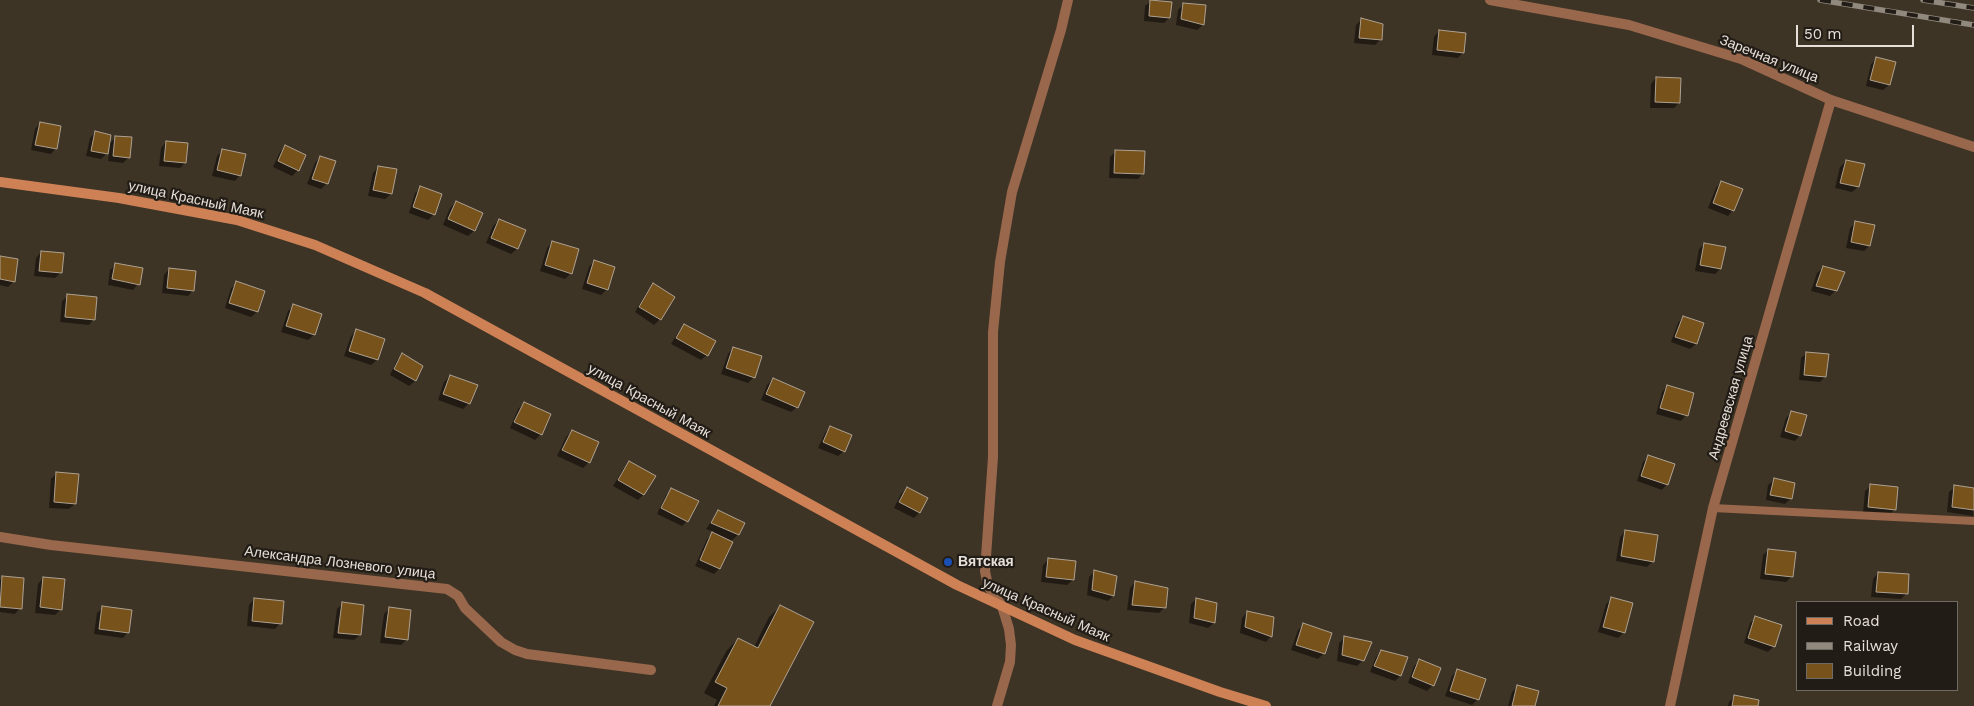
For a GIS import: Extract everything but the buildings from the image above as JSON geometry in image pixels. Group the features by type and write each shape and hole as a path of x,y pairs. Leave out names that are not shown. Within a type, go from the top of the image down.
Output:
{"street":[{"path":"997,706 1010,662 1011,644 1009,629 1002,606 988,586 985,571 993,457 993,332 1000,262 1012,192 1061,30 1068,0"},
{"name":"Заречная улица","path":"1490,0 1629,25 1740,59 1831,100 1974,147"},
{"name":"Андреевская улица","path":"1670,706 1713,508 1831,100"},
{"name":"улица Красный Маяк","path":"0,182 119,198 237,220 315,245 425,293 957,585 1075,640 1220,692 1266,706"},
{"name":"Александра Лозневого улица","path":"0,537 447,589 458,596 465,608 501,642 515,650 527,654 651,670"}],"lane":[{"path":"1713,508 1974,521"}],"railway":[{"path":"1820,0 1974,25"},
{"path":"1923,0 1974,8"}],"place":[{"name":"Вятская","path":"948,562"}]}
